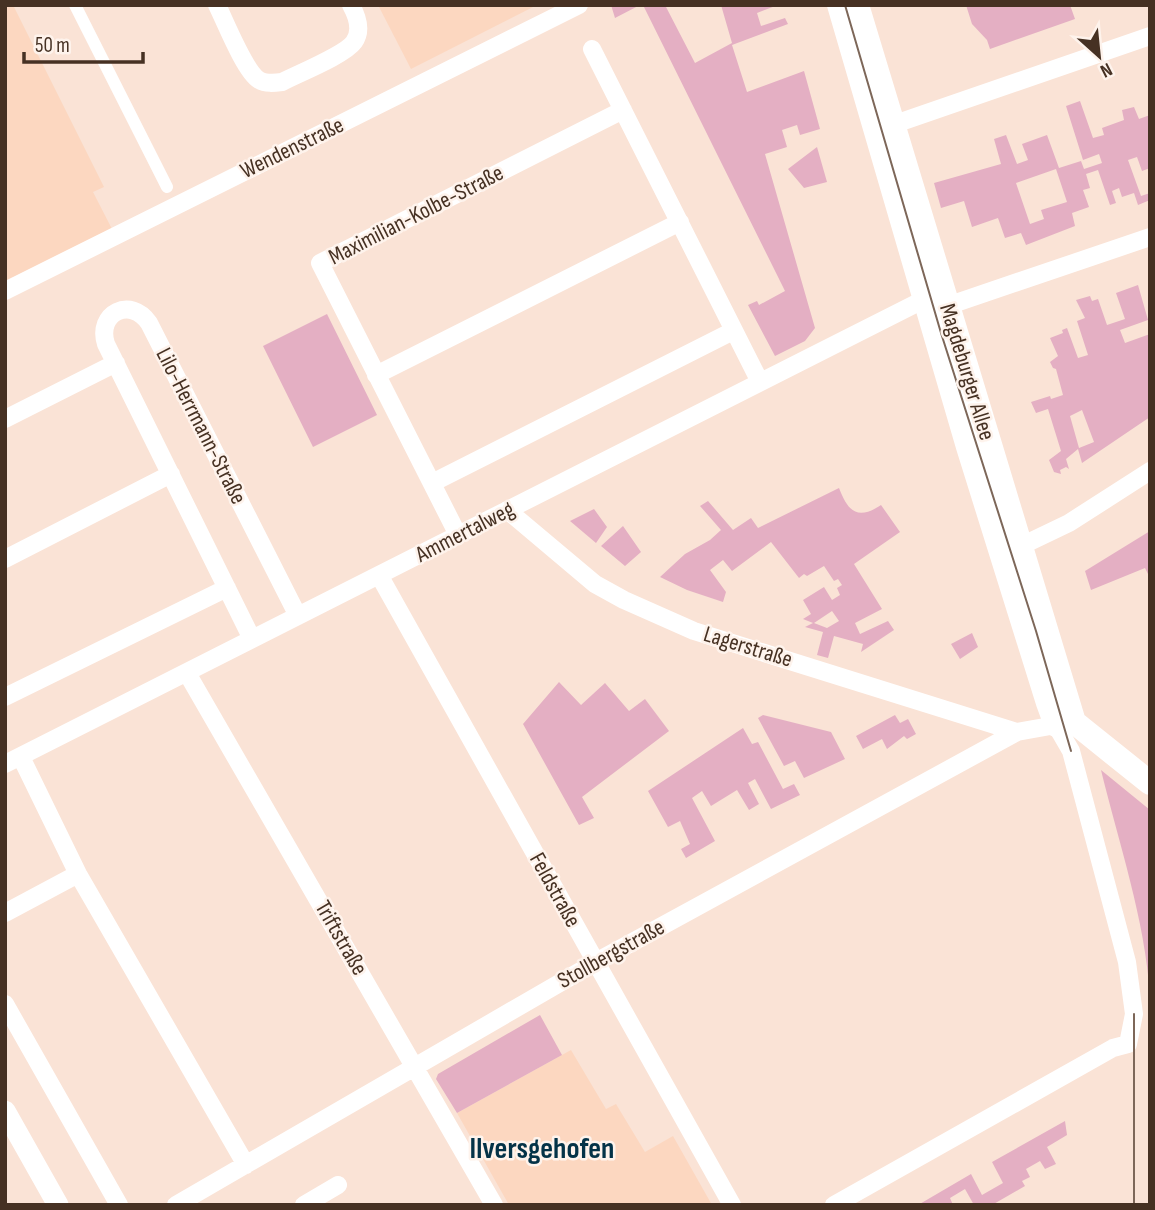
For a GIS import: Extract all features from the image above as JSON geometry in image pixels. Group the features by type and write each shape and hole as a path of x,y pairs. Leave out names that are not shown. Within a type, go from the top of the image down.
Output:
{"main road":[{"name":"Magdeburger Allee","path":"839,5 936,302 1021,546 1065,724"},
{"name":"Magdeburger Allee","path":"857,5 892,125 936,302 968,447 1065,724"},
{"path":"1065,724 1098,739 1150,783"}],"street":[{"path":"75,5 167,187"},
{"path":"216,5 248,69 259,80 272,83 282,82 340,53 354,42 358,29 356,14 351,5"},
{"name":"Wendenstraße","path":"5,291 579,5"},
{"path":"892,125 1150,36"},
{"path":"592,48 760,382"},
{"name":"Maximilian-Kolbe-Straße","path":"458,535 320,263 623,110"},
{"path":"376,375 680,222"},
{"name":"Ammertalweg","path":"13,760 760,382 936,302 1150,237"},
{"name":"Lilo-Herrmann-Straße","path":"252,639 104,337 106,322 117,312 124,309 139,312 149,323 298,616"},
{"path":"432,484 733,331"},
{"path":"5,419 116,363"},
{"path":"1021,546 1069,523 1150,471"},
{"path":"5,559 171,474"},
{"name":"Lagerstraße","path":"507,510 595,584 694,631 1017,732"},
{"name":"Feldstraße","path":"379,575 732,1205"},
{"path":"5,697 227,588"},
{"name":"Triftstraße","path":"187,673 494,1205"},
{"name":"Stollbergstraße","path":"176,1205 596,962 1017,732 1065,724"},
{"name":"Magdeburger Allee","path":"834,1205 1113,1048 1128,1044 1133,1014 1127,962 1065,724"},
{"path":"13,760 246,1165"},
{"path":"5,913 78,874"},
{"path":"5,1004 119,1205"},
{"path":"5,1111 58,1205"},
{"path":"304,1205 338,1185"}],"shaded area":[{"path":"5,5 13,5 104,187 93,192 112,229 5,282"},
{"path":"378,5 537,5 411,69"},
{"path":"611,5 640,5 615,18"},
{"path":"643,5 665,5 695,63 732,43 721,5 778,5 757,13 761,26 785,18 788,24 732,45 747,92 804,71 820,129 800,135 797,125 782,130 787,147 765,154 815,328 805,341 775,356 748,305 757,301 759,305 785,291"},
{"path":"966,5 1070,5 1075,19 990,49 987,40 972,24"},
{"path":"1080,101 1093,138 1104,135 1102,128 1124,120 1122,110 1134,107 1139,119 1150,115 1150,168 1142,171 1137,157 1128,160 1141,196 1150,193 1150,200 1138,205 1134,193 1122,197 1119,188 1112,191 1116,203 1110,205 1098,170 1086,174 1090,188 1083,190 1089,207 1072,213 1075,226 1026,245 1021,233 1005,238 998,218 972,227 964,201 941,208 934,183 1001,164 994,139 1006,135 1017,164 1028,160 1022,144 1047,135 1059,168 1081,161 1084,169 1102,163 1099,154 1083,160 1066,106","holes":["1056,169 1067,202 1041,210 1044,219 1030,224 1016,183"]},
{"path":"817,147 827,182 804,188 788,169"},
{"path":"1138,285 1148,320 1120,330 1125,343 1150,334 1150,417 1082,463 1078,449 1066,459 1069,469 1066,467 1060,470 1061,474 1054,472 1049,460 1061,451 1048,409 1036,413 1031,402 1063,395 1056,369 1050,362 1058,356 1050,338 1063,333 1062,330 1067,328 1078,358 1088,355 1077,321 1085,318 1076,300 1090,296 1092,301 1098,299 1107,325 1125,319 1116,293","holes":["1082,410 1094,442 1079,448 1070,416"]},
{"path":"327,314 377,415 313,447 263,346"},
{"path":"839,488 846,503 854,511 866,512 881,505 900,532 854,564 882,609 855,623 860,634 888,621 894,630 861,652 863,644 834,636 828,658 817,655 823,632 805,627 813,623 803,619 811,614 803,600 824,587 832,600 840,595 837,588 842,585 838,579 834,581 824,566 799,578 771,542 732,571 723,560 710,570 726,592 723,602 687,590 660,577 685,554 710,540 721,530 700,506 708,501 733,530 751,518 758,528","holes":["832,611 839,621 827,628 814,623"]},
{"path":"594,509 607,527 596,543 570,521"},
{"path":"623,526 641,552 625,566 601,546"},
{"path":"1150,531 1150,573 1148,574 1145,568 1091,590 1085,571"},
{"path":"972,633 978,647 960,659 951,644"},
{"path":"559,682 581,705 605,683 629,711 645,699 669,731 582,797 594,818 579,825 523,724"},
{"path":"763,715 831,732 845,759 804,778 795,761 784,766 758,718"},
{"path":"895,715 900,723 908,719 916,734 907,739 904,736 887,749 882,739 863,749 856,736"},
{"path":"743,728 752,744 758,742 783,789 794,784 800,795 771,809 755,779 748,783 759,804 749,810 737,790 711,806 702,791 692,798 715,841 686,858 681,849 690,844 680,821 668,827 648,791"},
{"path":"1101,770 1150,810 1150,996 1137,910"},
{"path":"540,1015 562,1055 457,1113 436,1079 438,1074"},
{"path":"571,1050 606,1109 616,1104 645,1152 673,1136 712,1205 509,1205 457,1113"},
{"path":"1065,1121 1067,1135 1047,1147 1056,1164 1045,1169 1040,1161 1026,1169 1030,1177 1022,1181 1025,1186 992,1205 974,1205 965,1189 950,1198 953,1205 918,1205 971,1174 982,1195 1003,1183 992,1162"}],"tram line":[{"path":"845,5 941,333 1036,631 1071,751"},
{"path":"1134,1014 1134,1205"}],"district":[{"name":"Ilversgehofen","path":"542,1149"}]}
